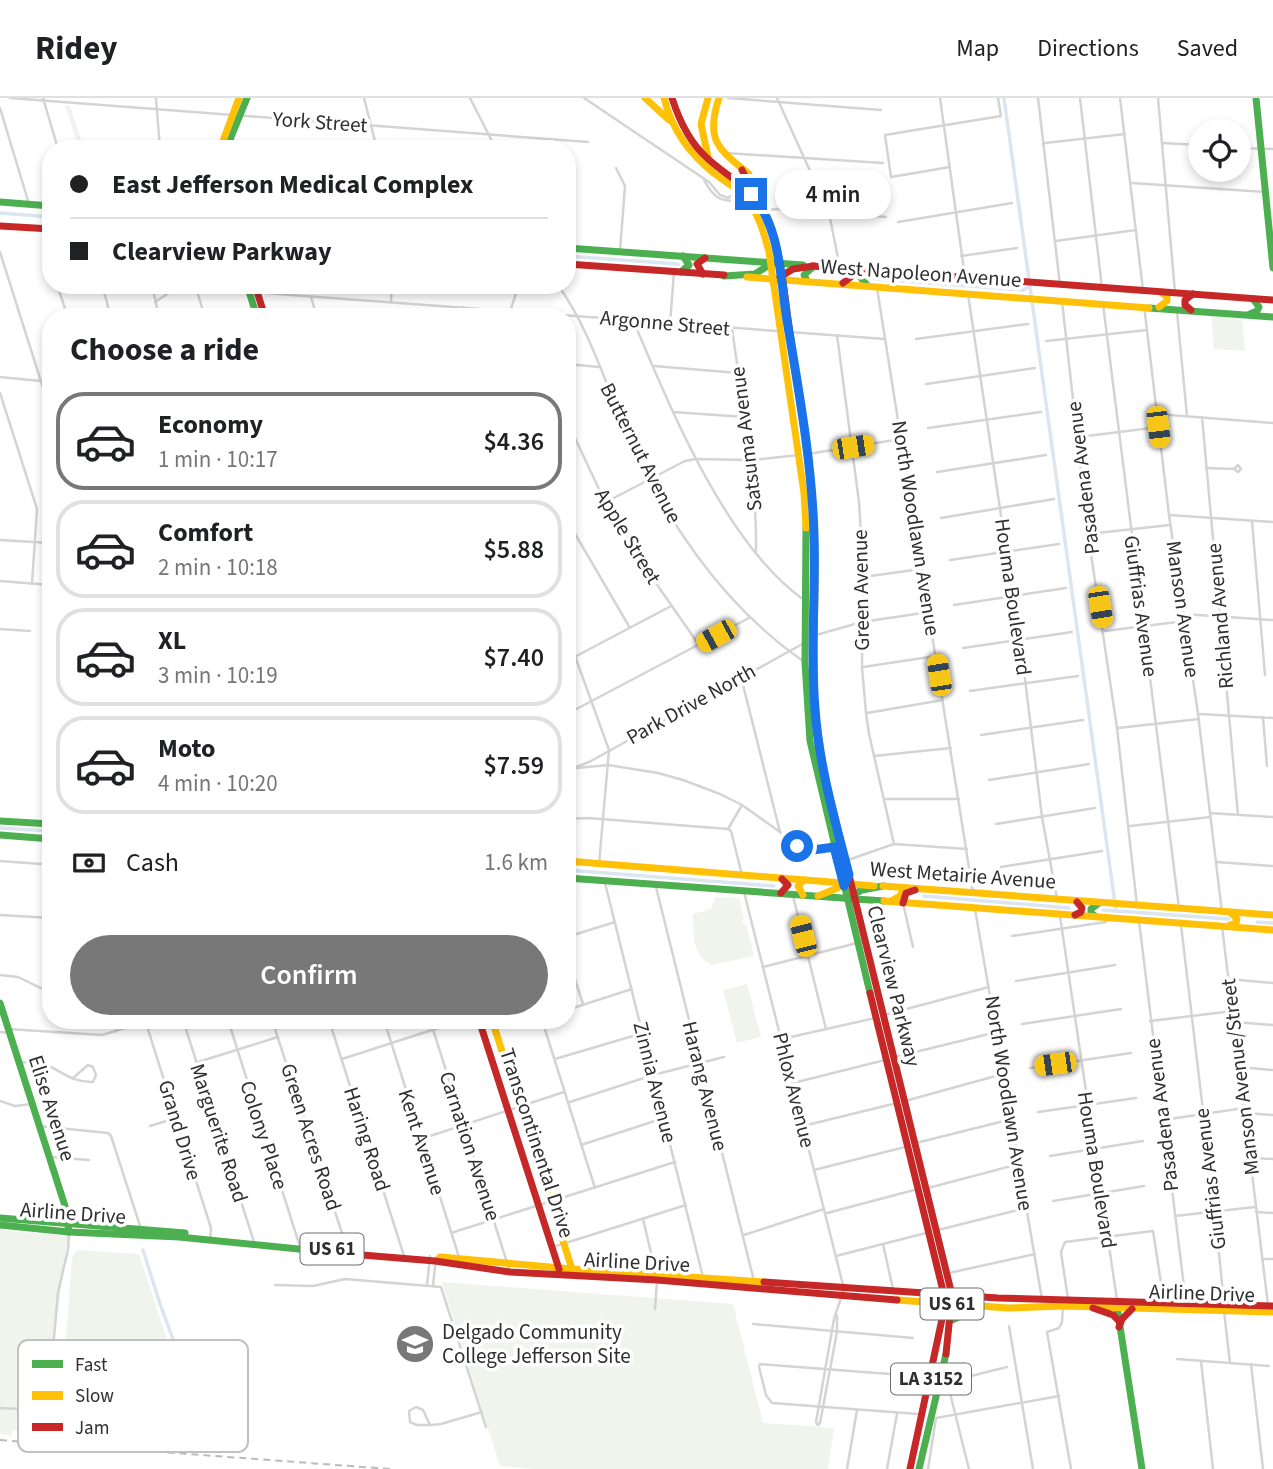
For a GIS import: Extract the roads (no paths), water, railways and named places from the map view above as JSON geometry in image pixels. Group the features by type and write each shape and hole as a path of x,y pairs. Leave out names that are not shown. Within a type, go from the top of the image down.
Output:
{"main road":[{"path":"231,140 239,98"},
{"path":"224,140 247,98"},
{"path":"645,98 656,105 673,125"},
{"path":"664,98 681,142 695,158 757,201 771,228 776,253 773,263 755,274 724,275"},
{"path":"672,98 684,127 709,159 742,192 762,228 773,263 803,455 806,642 810,644 809,665"},
{"path":"708,98 701,124 709,159"},
{"path":"719,98 712,124 713,137 722,153 742,169 745,176 742,192"},
{"path":"1256,98 1273,268"},
{"path":"0,202 42,205"},
{"path":"0,226 42,229"},
{"name":"West Napoleon Avenue","path":"576,249 1273,300"},
{"path":"677,272 689,265 687,259 682,256"},
{"path":"703,274 697,264 706,258"},
{"name":"West Napoleon Avenue","path":"576,265 1273,317"},
{"path":"777,280 793,269 814,266"},
{"path":"809,282 804,275 814,266"},
{"path":"839,284 851,278 850,273 842,268"},
{"path":"870,270 861,278 873,287"},
{"path":"1158,291 1164,293 1168,299 1166,304 1158,308"},
{"path":"1192,310 1185,304 1185,300 1194,294"},
{"path":"1249,314 1257,311 1259,307 1252,298"},
{"path":"785,332 796,440 803,455"},
{"name":"Clearview Parkway","path":"803,455 808,470 814,533 814,635 809,665 810,741 830,832 851,897 875,1018 891,1059"},
{"path":"807,605 810,635 814,635"},
{"name":"Clearview Parkway","path":"809,665 821,761 849,875 846,884"},
{"path":"0,821 42,823"},
{"path":"830,832 835,834 838,847 842,848"},
{"path":"0,835 42,838"},
{"name":"West Metairie Avenue","path":"576,862 917,890 1273,915"},
{"path":"780,878 788,885 785,891 780,893"},
{"name":"West Metairie Avenue","path":"576,879 900,900 919,904 1070,915 1103,920 1139,920 1273,930"},
{"path":"803,895 798,886 804,880"},
{"path":"818,896 846,884"},
{"path":"851,897 883,886"},
{"path":"894,887 900,900"},
{"path":"900,900 904,888"},
{"path":"900,900 906,893 917,890"},
{"path":"917,890 912,898 919,904"},
{"name":"Clearview Parkway","path":"851,897 849,908 874,975 884,1015 891,1059 912,1147 918,1189 948,1273 950,1321 942,1372 918,1455"},
{"path":"1070,900 1080,903 1082,908 1081,912 1070,915"},
{"path":"1103,920 1091,913 1091,909 1098,904 1107,903"},
{"path":"1224,926 1233,925 1237,919 1226,912"},
{"path":"1252,928 1248,922 1254,914"},
{"path":"865,977 874,975"},
{"name":"Elise Avenue","path":"0,1003 6,1031 19,1063 69,1223 69,1232"},
{"name":"Transcontinental Drive","path":"482,1029 560,1272"},
{"name":"Transcontinental Drive","path":"495,1029 573,1273"},
{"name":"Clearview Parkway","path":"912,1147 927,1188 948,1299"},
{"name":"Airline Drive","path":"0,1218 573,1273 948,1299 1045,1299 1092,1307 1164,1301 1186,1306"},
{"name":"Airline Drive","path":"0,1226 69,1232 141,1232"},
{"name":"Airline Drive","path":"843,1291 893,1292 982,1306 1036,1307 1065,1303 1117,1304 1133,1308 1186,1306 1271,1309"},
{"name":"LA 3152","path":"919,1469 918,1455 928,1394 948,1299"},
{"path":"1036,1307 1045,1299"},
{"path":"1117,1304 1142,1469"},
{"path":"950,1321 961,1313 982,1306"},
{"path":"1092,1307 1113,1315 1118,1324"},
{"path":"1118,1324 1133,1308"},
{"name":"LA 3152","path":"911,1469 918,1455"}],"street":[{"name":"York Street","path":"10,98 563,140"},
{"path":"156,98 160,140"},
{"path":"364,98 375,140"},
{"path":"470,98 491,140"},
{"path":"584,98 704,180 725,198 742,192"},
{"path":"728,98 881,110"},
{"path":"940,98 965,277"},
{"path":"950,167 891,177 885,135 1000,116 998,98"},
{"path":"1038,98 1059,285"},
{"path":"1080,98 1102,288"},
{"path":"1120,98 1143,290"},
{"path":"1158,98 1175,292"},
{"path":"43,99 55,140"},
{"path":"777,100 829,213 842,268"},
{"path":"0,108 29,204"},
{"path":"1044,144 1125,134"},
{"name":"York Street","path":"576,141 588,142"},
{"path":"1161,143 1188,144"},
{"path":"1251,149 1273,149"},
{"path":"722,153 883,163"},
{"path":"616,168 625,186 620,251"},
{"path":"704,180 713,193 725,202 742,192"},
{"path":"1130,183 1265,192"},
{"path":"898,222 1012,203"},
{"path":"764,210 886,218"},
{"path":"1055,241 1136,230"},
{"path":"961,256 1017,248"},
{"path":"0,252 42,387"},
{"path":"670,323 677,272"},
{"name":"North Woodlawn Avenue","path":"873,287 886,339 973,893"},
{"path":"154,294 157,308"},
{"name":"Argonne Street","path":"155,302 167,294"},
{"name":"Argonne Street","path":"302,294 475,308"},
{"path":"391,294 391,302"},
{"name":"Houma Boulevard","path":"968,294 1026,684 1042,817 1057,899"},
{"path":"310,295 314,308"},
{"name":"Pasadena Avenue","path":"1062,301 1088,534 1117,728 1137,905"},
{"name":"Giuffrias Avenue","path":"1103,304 1179,908"},
{"name":"Manson Avenue","path":"1145,306 1170,524 1199,719 1216,862 1226,912"},
{"path":"1177,309 1187,416"},
{"name":"Butternut Avenue","path":"576,313 650,478 689,544 727,595 749,618 809,665"},
{"name":"Argonne Street","path":"578,316 886,339"},
{"path":"633,320 673,412 722,502 776,576 807,605"},
{"path":"916,340 1028,324"},
{"name":"Satsuma Avenue","path":"732,328 752,460 756,551"},
{"path":"1046,341 1147,330"},
{"name":"Green Avenue","path":"837,335 859,502 863,577 862,667 866,713 894,844"},
{"path":"576,365 599,367"},
{"path":"653,366 738,373"},
{"path":"926,384 1035,368"},
{"path":"0,377 40,381"},
{"path":"0,393 37,509 32,584"},
{"path":"673,412 745,417"},
{"path":"928,428 1041,412"},
{"path":"1157,414 1273,423"},
{"name":"Richland Avenue","path":"1202,417 1238,815"},
{"path":"1077,437 1158,427"},
{"path":"605,502 696,458 752,460 803,455 901,439"},
{"name":"Apple Street","path":"576,440 605,502 635,553 699,645"},
{"path":"937,472 1046,455"},
{"path":"1206,468 1234,469"},
{"path":"942,518 1054,499"},
{"path":"1169,515 1273,522"},
{"path":"1252,521 1265,676"},
{"path":"1088,534 1170,524"},
{"path":"0,533 1,540 42,543"},
{"path":"576,536 629,628"},
{"path":"950,560 1059,544"},
{"path":"863,577 921,569"},
{"path":"0,581 42,585"},
{"path":"954,605 1066,587"},
{"path":"600,864 609,750 576,656 671,606"},
{"path":"814,635 862,622 929,612"},
{"path":"1184,614 1273,620"},
{"path":"576,709 749,618"},
{"path":"1103,631 1185,621"},
{"path":"0,629 30,631"},
{"path":"963,648 1072,632"},
{"name":"Park Drive North","path":"577,768 787,650 806,642"},
{"path":"862,667 936,656"},
{"path":"970,691 1078,676"},
{"path":"741,677 780,832"},
{"path":"866,713 943,700"},
{"path":"1198,714 1273,718"},
{"path":"1264,717 1267,766"},
{"path":"1117,728 1199,719"},
{"path":"981,735 1083,720"},
{"path":"874,756 951,748"},
{"path":"989,780 1089,764"},
{"path":"577,768 608,765 683,780 742,805 804,849 834,847"},
{"path":"884,799 959,799"},
{"path":"728,829 742,805"},
{"path":"996,824 1096,808"},
{"path":"1128,826 1210,815 1273,817"},
{"path":"576,819 728,829 731,831 741,875"},
{"path":"845,861 894,844 967,849"},
{"path":"1001,867 1102,851"},
{"path":"0,861 41,864"},
{"path":"1216,862 1273,866"},
{"name":"Zinnia Avenue","path":"605,881 686,1205 702,1281"},
{"name":"Harang Avenue","path":"656,884 755,1285"},
{"name":"Phlox Avenue","path":"744,891 843,1291"},
{"path":"793,894 826,1029"},
{"path":"900,900 914,947"},
{"name":"North Woodlawn Avenue","path":"975,908 1026,1208 1045,1299"},
{"path":"0,915 42,918"},
{"name":"Houma Boulevard","path":"1060,915 1117,1304"},
{"path":"1012,936 1103,920"},
{"name":"Pasadena Avenue","path":"1139,920 1186,1306"},
{"path":"576,934 615,922"},
{"name":"Giuffrias Avenue","path":"1180,923 1215,1212 1230,1363"},
{"name":"Manson Avenue/Street","path":"1224,926 1255,1207 1271,1309"},
{"path":"763,967 861,942"},
{"path":"1016,981 1115,965"},
{"path":"0,975 18,977 42,990"},
{"path":"1229,979 1273,983"},
{"path":"576,983 583,1004"},
{"path":"781,1039 875,1018 989,986"},
{"path":"576,1007 632,989"},
{"path":"1022,1024 1121,1009"},
{"path":"1150,1021 1233,1011"},
{"path":"1234,1022 1273,1025"},
{"path":"6,1031 102,1035 123,1029"},
{"name":"Grand Drive","path":"148,1029 211,1228 210,1238"},
{"name":"Marguerite Road","path":"186,1029 255,1243"},
{"name":"Colony Place","path":"231,1029 301,1248"},
{"name":"Green Acres Road","path":"275,1029 342,1233 345,1252"},
{"name":"Haring Road","path":"332,1029 405,1257"},
{"name":"Kent Avenue","path":"387,1029 459,1261"},
{"path":"341,1059 433,1029"},
{"name":"Carnation Avenue","path":"433,1029 509,1268"},
{"path":"545,1029 595,1188"},
{"path":"554,1059 642,1032"},
{"path":"792,1083 997,1032"},
{"path":"197,1063 278,1037"},
{"path":"1030,1068 1131,1053"},
{"path":"569,1102 653,1075 724,1057"},
{"path":"19,1063 42,1062 73,1078 93,1082 96,1075 93,1067 88,1065 73,1078"},
{"path":"1239,1067 1273,1070"},
{"path":"803,1126 1003,1074"},
{"path":"421,1139 564,1092"},
{"path":"1038,1112 1136,1098"},
{"path":"0,1101 15,1106 32,1104"},
{"path":"1163,1119 1245,1110 1273,1115"},
{"path":"149,1126 176,1118"},
{"path":"581,1145 664,1118"},
{"path":"814,1170 912,1147 1012,1119"},
{"path":"39,1126 108,1133 111,1136 141,1232"},
{"path":"1050,1156 1143,1141"},
{"path":"49,1157 89,1160"},
{"path":"1251,1157 1273,1159"},
{"path":"452,1233 675,1162"},
{"path":"927,1188 1019,1164"},
{"path":"1053,1201 1144,1186"},
{"path":"743,1235 824,1211 918,1189"},
{"path":"552,1247 686,1205"},
{"path":"1174,1217 1255,1207"},
{"path":"836,1256 1026,1208"},
{"path":"1256,1212 1273,1213"},
{"path":"643,1219 657,1277 655,1309"},
{"path":"1071,1469 1047,1332 1059,1328 1062,1322 1065,1303 1062,1246 1069,1240 1154,1231 1164,1301"},
{"path":"54,1340 58,1292 68,1250 69,1232"},
{"path":"883,1244 893,1292"},
{"path":"948,1273 1035,1254"},
{"path":"427,1285 433,1259"},
{"path":"433,1259 433,1286"},
{"path":"1262,1259 1273,1259"},
{"path":"275,1285 313,1286 345,1279 440,1287 486,1427"},
{"path":"821,1408 843,1291"},
{"path":"753,1324 914,1338"},
{"path":"1009,1326 1033,1469"},
{"path":"1177,1359 1269,1366"},
{"path":"1201,1361 1213,1469"},
{"path":"918,1414 776,1403 768,1400 759,1372 760,1364 915,1376 923,1375 933,1365"},
{"path":"1251,1364 1263,1469"},
{"path":"947,1381 1007,1367"},
{"path":"942,1372 947,1381 969,1469"},
{"path":"915,1376 924,1383 928,1394"},
{"path":"928,1469 936,1418 1059,1396"},
{"path":"0,1408 18,1409"},
{"path":"430,1425 420,1408 411,1408 408,1416 410,1422 417,1425 430,1425 441,1424 482,1412"},
{"path":"847,1469 857,1410"},
{"path":"887,1469 897,1413"}],"waterway":[{"path":"1004,98 1116,911"},
{"path":"0,213 42,216"},
{"path":"576,257 678,264"},
{"path":"875,279 1024,290 1030,286"},
{"path":"0,828 42,830"},
{"path":"576,871 774,886"},
{"path":"924,896 1069,908"},
{"path":"1103,910 1229,919"},
{"path":"1257,922 1273,923"},
{"path":"143,1250 173,1340"}],"railway":[{"path":"0,1440 18,1441"},
{"path":"161,1452 390,1469"}],"place":[{"name":"Delgado Community College Jefferson Site","path":"415,1344"}]}
